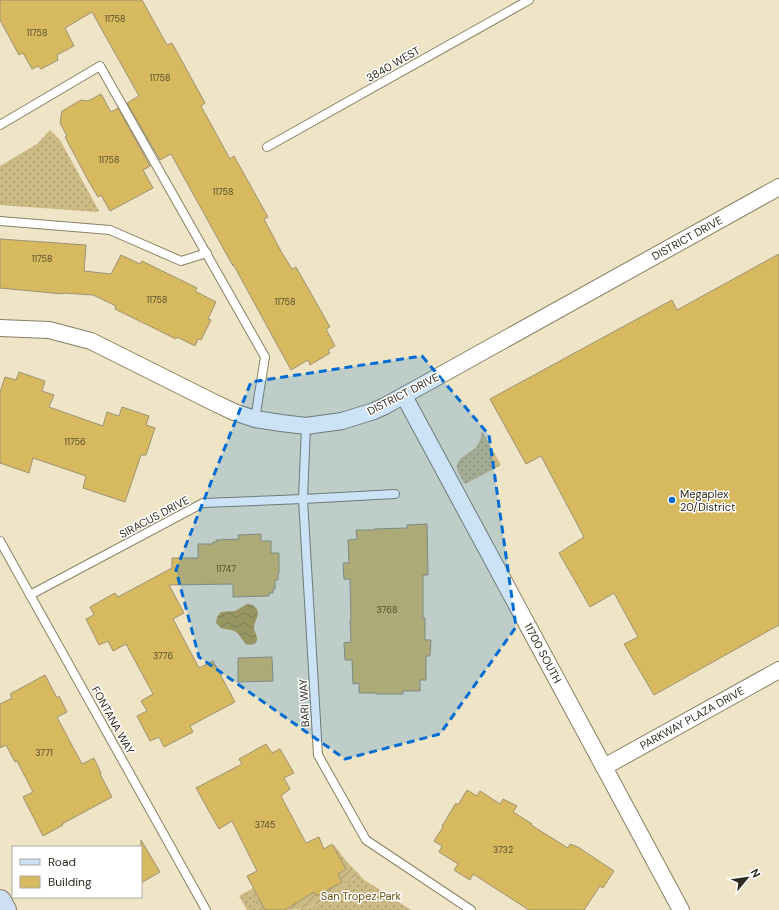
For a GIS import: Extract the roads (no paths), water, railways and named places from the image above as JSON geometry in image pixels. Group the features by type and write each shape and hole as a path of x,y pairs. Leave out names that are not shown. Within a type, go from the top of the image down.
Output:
{"main road":[{"path":"0,902 5,910"}],"street":[{"name":"DISTRICT DRIVE","path":"0,328 49,330 91,341 234,412 255,419 306,426 342,420 374,411 404,396 779,187"},
{"name":"11700 SOUTH","path":"404,396 680,910"},
{"name":"PARKWAY PLAZA DRIVE","path":"604,767 779,670"}],"lane":[{"name":"3840 WEST","path":"267,147 529,0"},
{"path":"0,125 100,66 265,357 255,419"},
{"path":"0,221 110,230 181,261 207,253"},
{"name":"BARI WAY","path":"306,426 303,499 318,755 366,840 471,910"},
{"name":"SIRACUS DRIVE","path":"30,595 203,503 395,494"},
{"name":"FONTANA WAY","path":"0,541 206,910"}],"water":[{"path":"247,604 254,606 258,612 254,625 257,641 256,643 249,645 246,644 239,634 233,630 221,628 216,623 217,617 221,612 235,611"}],"place":[{"name":"Megaplex 20/District","path":"672,500"}],"park label":[{"name":"San Tropez Park","path":"361,896"}]}
